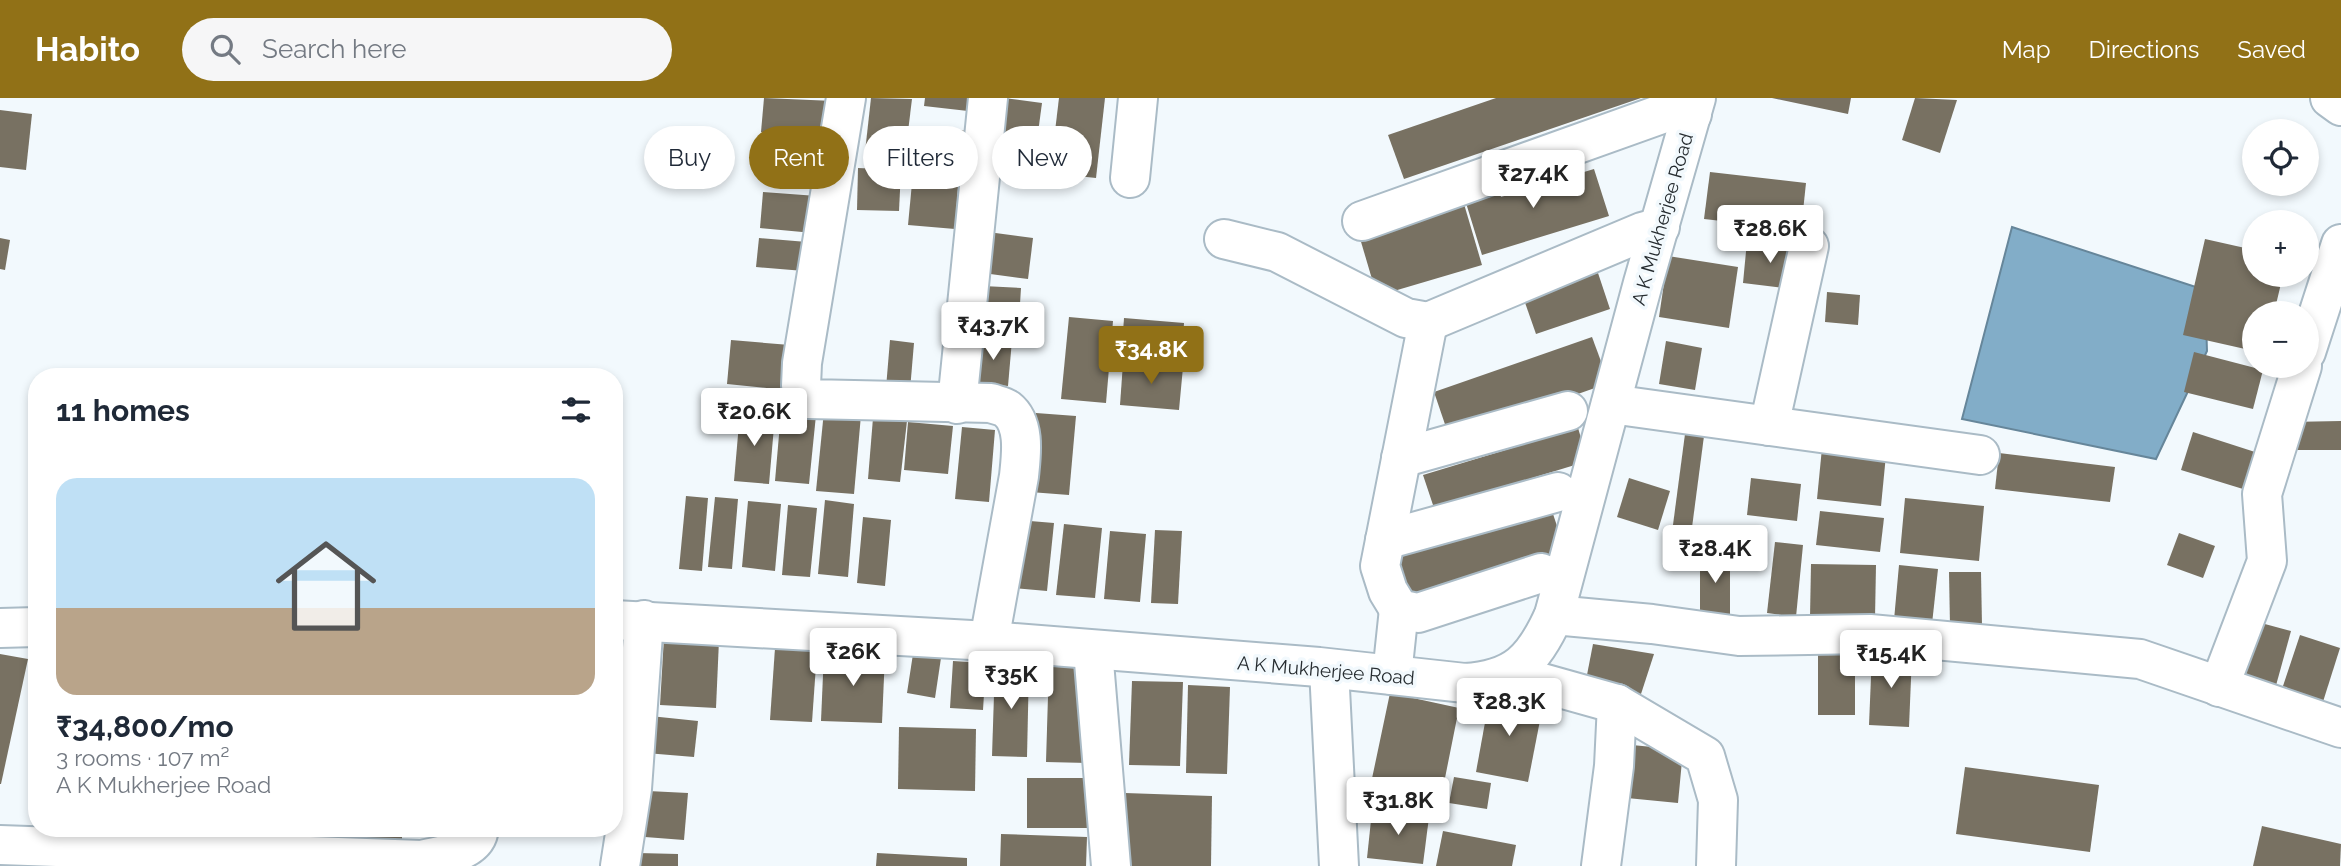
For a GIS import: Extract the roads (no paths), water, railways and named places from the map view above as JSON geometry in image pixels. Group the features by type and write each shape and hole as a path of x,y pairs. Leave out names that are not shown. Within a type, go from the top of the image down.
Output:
{"street":[{"path":"846,98 800,386 808,399 991,403 1006,409 1017,422 1022,449 1019,476 989,641"},
{"path":"957,404 988,98"},
{"path":"1130,178 1138,98"},
{"path":"2330,98 2341,106"},
{"path":"1362,221 1667,112 1694,106"},
{"name":"A K Mukherjee Road","path":"629,620 989,641 1329,668 1465,683 1510,674 1534,653 1554,615 1694,106"},
{"path":"1224,239 1277,252 1405,318 1428,321 1629,237 1660,227"},
{"path":"2319,312 2341,244"},
{"path":"1769,426 1809,246"},
{"path":"1392,675 1399,609 1388,591 1380,566 1428,321"},
{"path":"2219,687 2267,561 2262,494 2298,378"},
{"path":"1611,404 1980,455"},
{"path":"1401,458 1568,411"},
{"path":"1385,540 1558,492"},
{"path":"1399,609 1418,613 1541,573"},
{"path":"1554,615 1740,636 1870,634 2140,659 2341,728"},
{"path":"620,866 632,789 629,620"},
{"path":"0,628 28,627"},
{"path":"1093,650 1111,866"},
{"path":"1329,668 1339,866"},
{"path":"1510,674 1617,704 1705,756 1718,800 1716,866"},
{"path":"1601,866 1614,766 1617,704"},
{"path":"0,845 238,860 422,863 468,848 477,837"}],"water":[{"path":"2012,227 2205,290 2207,351 2156,459 1962,419"}]}
